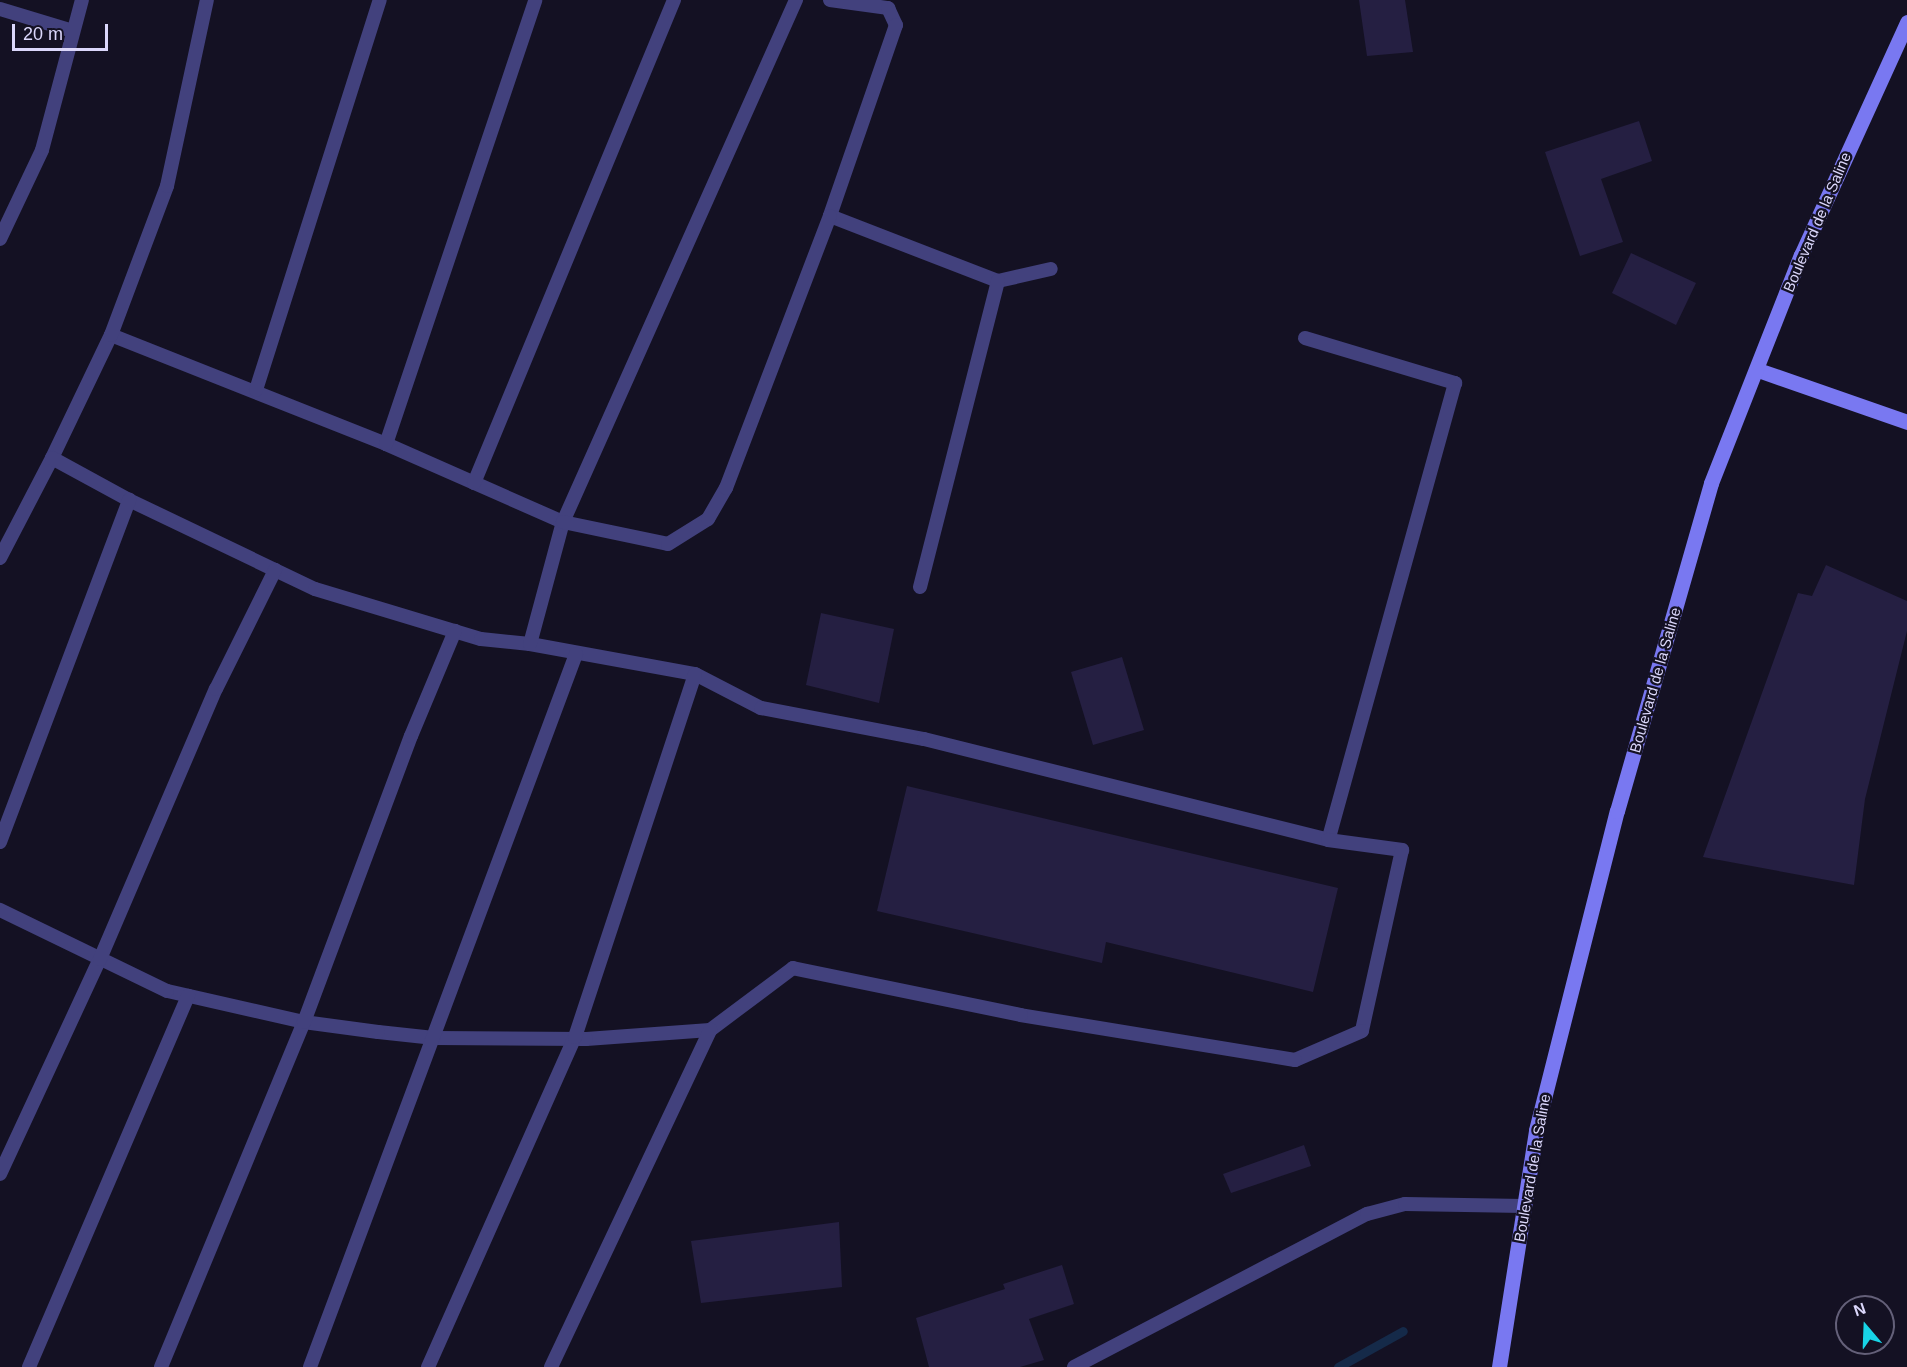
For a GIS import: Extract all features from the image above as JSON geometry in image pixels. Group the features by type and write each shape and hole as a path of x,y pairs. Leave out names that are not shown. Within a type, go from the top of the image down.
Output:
{"main road":[{"name":"Boulevard de la Saline","path":"1498,1367 1536,1130 1617,811 1711,483 1758,370 1801,255 1907,22"},
{"path":"1758,370 1907,422"}],"lane":[{"path":"0,240 42,150 82,0"},
{"path":"0,558 52,458 111,335 167,186 207,0"},
{"path":"256,390 380,0"},
{"path":"386,444 535,0"},
{"path":"474,483 674,0"},
{"path":"530,644 563,522 796,0"},
{"path":"111,335 256,390 563,522 668,544 708,519 726,488 830,216 896,25 888,8 830,0"},
{"path":"0,9 73,31"},
{"path":"830,216 998,281 1051,269"},
{"path":"920,587 998,281"},
{"path":"1305,338 1455,383 1328,840"},
{"path":"52,458 129,500 315,589 481,639 530,644 695,674 761,708 924,739 1328,840 1402,850 1362,1031 1295,1060 1021,1015 793,968 710,1030 551,1367"},
{"path":"0,842 129,500"},
{"path":"0,1174 100,959 216,689 275,570"},
{"path":"161,1367 304,1022 411,736 455,631"},
{"path":"310,1367 576,654"},
{"path":"428,1367 575,1037 695,674"},
{"path":"0,910 166,991 304,1022 434,1038 575,1037 710,1030"},
{"path":"29,1367 188,996"},
{"path":"1074,1367 1367,1214 1405,1204 1524,1206"}],"building":[{"path":"1359,0 1405,0 1413,52 1367,56"},
{"path":"1639,121 1652,161 1601,179 1623,242 1580,256 1545,152"},
{"path":"1631,253 1696,283 1676,325 1612,293"},
{"path":"1826,565 1907,601 1907,631 1865,799 1854,885 1703,857 1798,593 1812,596"},
{"path":"821,613 894,629 879,703 806,685"},
{"path":"1122,657 1144,730 1093,745 1071,672"},
{"path":"907,786 1338,888 1313,992 1106,942 1102,963 877,911"},
{"path":"1304,1145 1311,1166 1231,1193 1223,1174"},
{"path":"839,1222 842,1287 701,1303 691,1241"},
{"path":"1062,1265 1074,1304 1029,1319 1044,1360 1020,1367 929,1367 916,1318 1005,1289 1003,1284"}],"waterway":[{"path":"1338,1367 1403,1331"}]}
